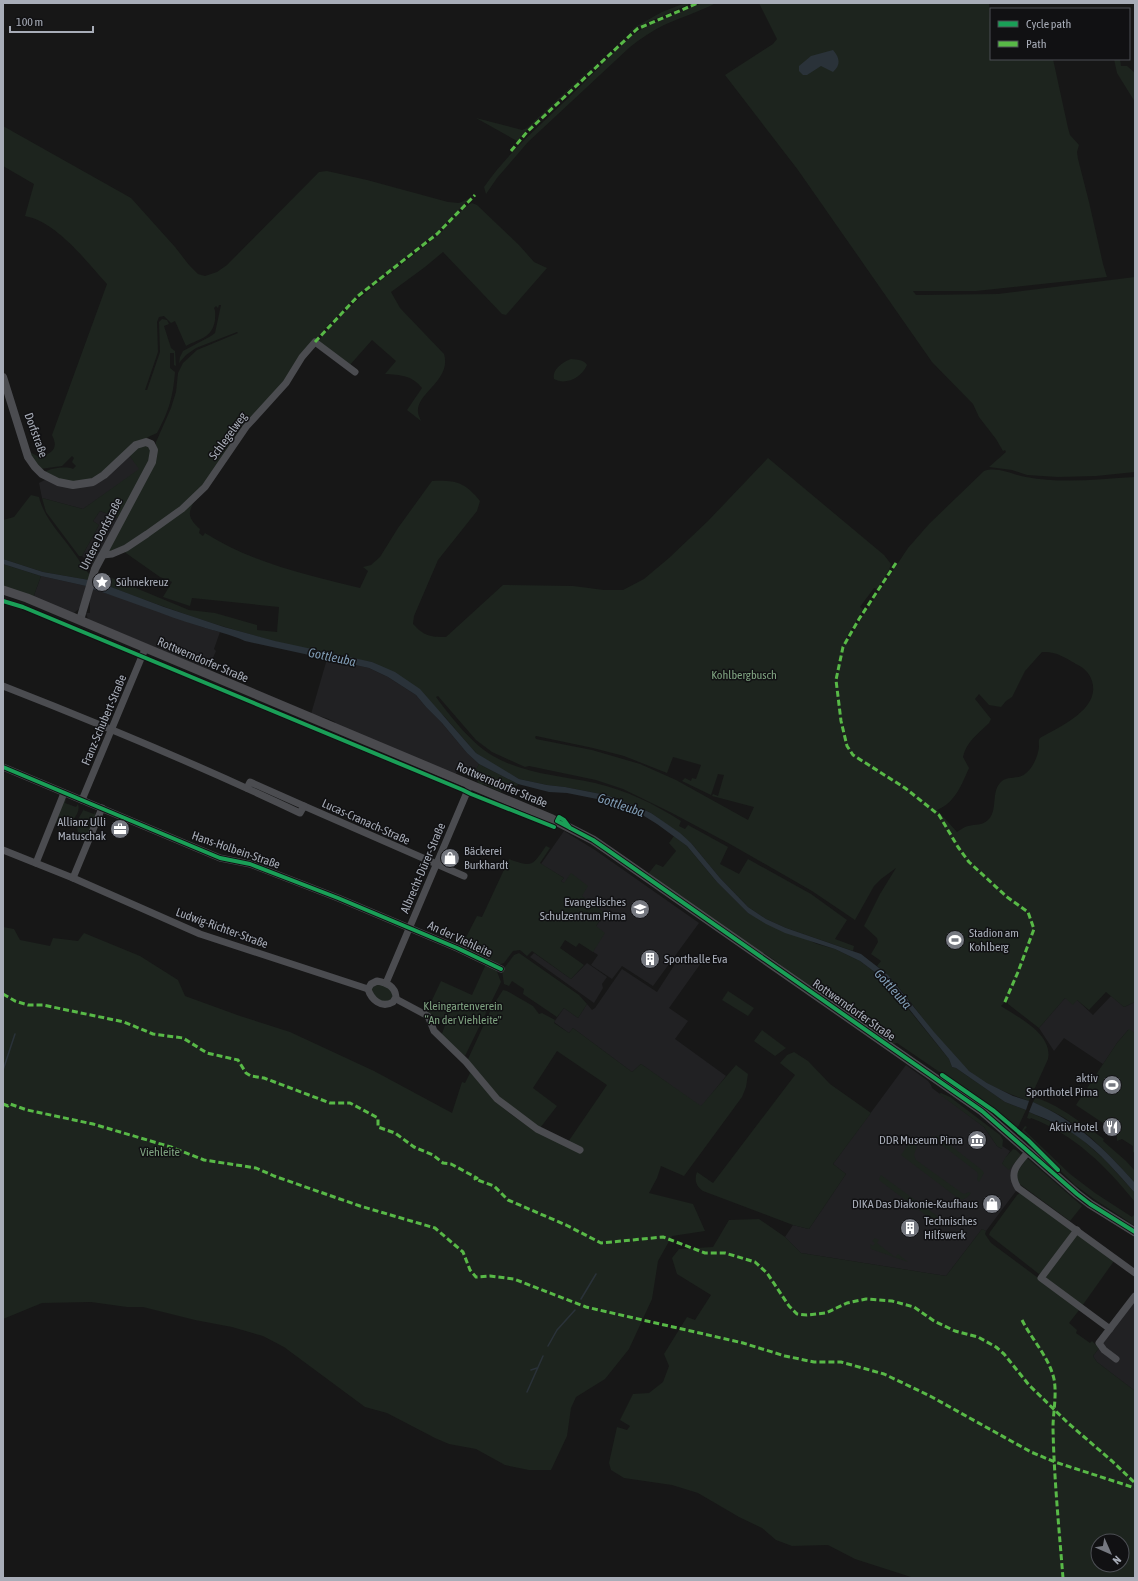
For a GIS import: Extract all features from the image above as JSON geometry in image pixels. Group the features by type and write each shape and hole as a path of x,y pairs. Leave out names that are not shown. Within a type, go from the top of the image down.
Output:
{"main road":[{"name":"Rottwerndorfer Straße","path":"3,590 80,620 145,649 552,819 593,840 978,1109 1090,1204 1135,1232"}],"street":[{"name":"Schlegelweg","path":"103,555 112,554 126,548 147,534 182,509 205,487 246,427 286,383 302,357 315,342 355,372"},
{"name":"Dorfstraße","path":"3,377 28,457 42,474 58,482 73,485 93,482 104,475 136,445 146,442 151,444 154,450 152,462"},
{"name":"Untere Dorfstraße","path":"80,620 94,574 152,462"},
{"name":"Franz-Schubert-Straße","path":"82,800 145,649"},
{"name":"Lucas-Cranach-Straße","path":"3,686 247,788 300,813 304,806 464,876"},
{"name":"Hans-Holbein-Straße","path":"3,767 220,858 250,864 410,927"},
{"name":"Albrecht-Dürer-Straße","path":"386,983 470,785"},
{"path":"36,863 64,793"},
{"path":"73,878 102,808"},
{"name":"Ludwig-Richter-Straße","path":"3,850 73,878 200,934 368,989"},
{"name":"An der Viehleite","path":"410,927 501,969"},
{"path":"374,982 386,983 390,985 396,993 396,1000 390,1004 378,1003 371,998 368,989 374,982"},
{"path":"396,1000 428,1016 434,1031 466,1062 497,1099 536,1129 580,1150"},
{"path":"1028,1152 1014,1169 1013,1178 1018,1188 1135,1273"},
{"path":"1077,1230 1040,1278 1110,1329"},
{"path":"1116,1359 1104,1350 1099,1343 1135,1296"}],"shaded area":[{"path":"129,455 140,469 83,509 42,498 39,483 47,479"},
{"path":"100,511 119,518 93,566 82,556 99,525 93,521"},
{"path":"41,576 86,586 80,608 74,613 33,598"},
{"path":"92,589 220,632 214,649 216,651 212,660 214,661 210,671 88,619 86,613 90,613 90,601 88,600"},
{"path":"327,659 369,668 388,677 416,695 467,753 479,764 473,776 458,770 455,775 335,724 335,722 326,718 311,714"},
{"name":"Evangelisches Schulzentrum Pirna","path":"564,831 595,850 699,923 653,986 622,966 612,979 591,965 598,955 583,945 605,913 561,881 564,878 541,864"},
{"path":"534,953 571,979 587,963 607,977 602,984 603,988 594,1003 530,957"},
{"path":"686,955 701,963 669,1008 688,1021 675,1039 726,1076 701,1107 641,1064 632,1072 573,1028 569,1033 554,1022 564,1008 578,1018 587,1004 592,1010 595,1008 622,969 657,992 677,961"},
{"path":"1111,996 1124,1007 1135,1002 1135,1033 1128,1030 1103,1064 1064,1038 1054,1051 1039,1028 1065,998 1077,1000 1093,1015"},
{"path":"906,1065 928,1081 932,1088 984,1127 997,1146 1002,1149 1002,1146 1010,1151 1002,1164 1015,1162 1016,1191 986,1231 982,1229 946,1276 801,1253 785,1237 793,1225 809,1229 846,1174 833,1164"},
{"path":"1135,1301 1135,1391 1097,1362 1093,1356"}],"green space":[{"path":"685,3 692,3 637,27 627,35 635,27 662,12"},
{"path":"701,3 716,3 664,25 646,35 630,47 528,142 497,178 486,194 484,187 512,153 627,40 635,33 653,23"},
{"path":"759,3 989,3 990,60 1053,60 1070,135 1079,145 1077,152 1078,159 1107,277 976,291 913,291 916,295 998,294 1135,277 1135,472 1096,476 1058,477 1027,475 1012,470 989,467 1006,452 1005,450 1003,451 996,439 979,417 973,404 932,362 798,170 725,75 773,44 777,39"},
{"path":"610,50 517,141 476,118 522,130 527,128"},
{"path":"1114,60 1120,60 1121,66 1127,66 1135,73 1135,102 1117,73"},
{"path":"3,126 131,198 189,265 198,274 205,276 217,272 227,265 319,172 327,171 367,180 448,202 459,203 470,198 438,232 358,295 328,325 209,479 181,508 146,533 110,553 108,551 156,446 156,442 171,408 176,392 178,373 183,363 197,350 238,333 237,332 196,348 186,355 179,363 183,351 215,333 221,305 219,305 218,308 216,306 214,308 215,320 211,331 205,337 186,346 175,321 171,323 164,316 159,317 157,322 158,352 145,390 147,390 160,352 159,322 162,319 167,320 169,324 164,326 171,348 175,351 176,366 174,365 174,353 170,353 170,368 175,372 173,389 165,418 157,433 148,437 103,472 85,482 78,483 65,481 45,472 51,469 59,468 73,469 76,466 72,462 74,458 72,456 62,466 40,469 28,451 39,457 48,454 53,450 55,444 52,435 107,284 80,254 59,234 37,220 25,216 34,184 3,166"},
{"path":"472,203 477,205 519,245 534,262 547,268 506,315 502,314 443,252 391,292 400,308 444,354 445,363 443,371 439,379 422,399 419,405 418,413 421,421 407,410 422,388 414,380 405,376 385,374 396,361 372,340 349,366 318,342 336,321 360,298 437,236 463,209"},
{"path":"571,359 585,363 587,365 585,369 578,377 568,381 559,381 554,379 556,369"},
{"path":"146,444 151,449 151,458 119,518 100,511 93,521 99,525 82,556 79,556 46,512 42,498 83,509 139,469 129,455 132,451"},
{"name":"Kohlbergbusch","path":"768,458 884,555 891,564 889,570 877,589 874,588 860,607 863,609 846,639 848,641 908,548 929,524 984,471 1000,470 1026,477 1054,480 1135,477 1135,1002 1124,1007 1106,992 1089,1010 1077,1000 1073,1005 1065,998 1039,1028 1008,1004 1007,1000 1001,1006 1025,1021 1040,1034 1048,1050 1048,1059 1029,1101 990,1085 969,1071 956,1059 890,978 877,966 881,961 871,954 878,942 877,938 864,926 880,894 896,868 874,886 855,920 812,891 730,844 623,789 596,780 529,766 525,767 492,752 476,740 438,696 436,697 469,737 493,756 530,771 595,783 640,798 681,821 679,826 685,829 688,825 728,847 720,864 739,874 748,859 811,894 847,920 835,939 854,946 853,951 786,928 766,919 748,907 720,878 691,843 651,813 606,795 519,779 476,753 444,716 372,662 310,650 251,635 184,614 95,581 97,575 102,574 189,610 215,613 257,625 257,630 277,632 279,607 192,598 190,606 163,597 172,582 160,577 123,551 197,496 190,510 190,517 200,529 199,533 203,536 205,533 242,552 280,567 360,588 368,571 363,567 371,565 380,557 398,528 432,481 447,481 464,486 480,501 477,511 438,560 414,616 413,624 424,633 436,637 446,637 503,585 573,586 604,590 623,590 644,579 669,558 708,521","holes":["1042,652 1051,652 1060,655 1086,671 1092,681 1093,691 1090,700 1085,708 1067,723 1040,738 1036,758 1028,771 1022,776 1005,779 1000,783 997,787 993,812 988,820 981,824 967,826 957,832 937,810 949,803 957,792 969,768 963,757 967,747 991,719 975,699 979,694 989,705 1001,707 1012,697 1025,671","536,736 624,756 667,773 673,757 701,765 696,779 692,778 691,781 685,778 682,781 711,795 718,774 724,775 718,796 713,794 712,796 754,807 748,820 676,780 640,764 592,750 536,739"]},
{"path":"31,495 39,497 49,520 90,575 89,580 43,572 3,559 3,520 14,517"},
{"path":"3,564 41,576 33,598 3,586"},
{"path":"479,764 518,784 517,786 504,783 501,792 483,784 482,786 473,776"},
{"path":"66,799 65,803 76,807 78,804 79,807 75,817 64,827 54,822 62,804"},
{"path":"83,810 94,814 95,811 96,817 88,837 78,832 76,823"},
{"path":"674,836 687,846 717,882 748,913 817,944 835,949 860,961 884,979 949,1059 952,1067 956,1068 1005,1102 1026,1110 1018,1127 1014,1126 995,1110 897,1043 891,1044 779,966 780,964 764,953 763,954 648,874 656,864 663,867 676,851 669,843"},
{"path":"546,846 550,848 540,863 564,878 561,881 564,883 571,873 588,886 582,896 605,913 596,926 605,933 593,952 579,943 576,947 565,940 560,948 584,965 571,979 532,951 527,956 520,950 513,951 504,963 498,965 461,947 477,916 482,917 509,859 523,864 531,863 538,858"},
{"name":"Viehleite","path":"3,927 14,929 20,940 50,946 53,938 78,941 84,933 140,956 178,980 185,996 290,1032 374,1071 452,1113 462,1082 465,1083 470,1073 466,1065 497,1102 520,1121 582,1152 582,1150 568,1142 607,1085 557,1051 533,1088 557,1106 540,1128 498,1098 476,1074 468,1059 492,1007 503,990 533,1006 539,1014 542,1013 555,1020 554,1023 569,1033 573,1028 632,1072 641,1064 701,1106 736,1065 748,1074 746,1087 742,1097 684,1176 661,1166 657,1178 649,1193 693,1204 705,1231 672,1236 658,1261 652,1299 629,1349 605,1379 576,1397 571,1408 567,1436 551,1470 529,1470 505,1465 476,1449 449,1444 387,1413 365,1407 284,1347 263,1336 232,1327 195,1320 143,1307 127,1307 91,1302 42,1303 3,1319"},
{"path":"519,953 579,995 587,1004 578,1018 564,1008 557,1017 523,994 524,989 512,981 509,986 504,984 502,971 514,955"},
{"name":"Kleingartenverein “An der Viehleite\"","path":"486,964 496,969 501,982 465,1056 441,1036 446,1023 426,1013 441,981 472,995"},
{"path":"375,983 385,984 394,993 389,1002 375,1000 371,987"},
{"path":"728,991 754,1008 748,1016 722,1000"},
{"name":"aktiv Sporthotel Pirna","path":"1129,1029 1135,1033 1135,1153 1133,1152 1133,1146 1122,1139 1117,1141 1117,1136 1104,1127 1103,1123 1076,1105 1117,1043"},
{"path":"762,1030 786,1048 775,1056 754,1041"},
{"path":"794,1052 808,1061 830,1084 871,1113 833,1164 846,1174 809,1229 793,1225 703,1191 697,1185 696,1180 697,1172 713,1183 795,1075 780,1063 787,1055"},
{"path":"941,1093 950,1097 1000,1135 1003,1140 1002,1149 997,1146 984,1127 939,1094"},
{"path":"1035,1098 1043,1100 1061,1109 1104,1139 1103,1141 1135,1171 1135,1183 1101,1147 1083,1131 1063,1117 1033,1102"},
{"path":"1029,1112 1078,1136 1105,1160 1135,1193 1135,1202 1113,1176 1089,1153 1062,1133 1031,1118 1027,1118"},
{"path":"1025,1126 1027,1127 1024,1130 1070,1174 1095,1193 1132,1217 1134,1215 1135,1226 1075,1185 1021,1132"},
{"path":"937,1135 982,1170 984,1173 979,1182 977,1180 977,1172 934,1139"},
{"path":"910,1142 917,1145 914,1155 916,1160 962,1193 971,1193 964,1199 959,1199 901,1155"},
{"path":"1013,1149 1021,1155 1009,1170 1002,1164"},
{"path":"1027,1158 1082,1206 1070,1221 1017,1182 1017,1172"},
{"path":"881,1175 948,1224 944,1226 939,1225 880,1181 879,1179"},
{"path":"1020,1193 1074,1231 1039,1274 989,1235 1017,1195"},
{"path":"759,1219 785,1237 801,1253 946,1276 982,1229 986,1231 985,1234 991,1243 1080,1309 1069,1323 1077,1330 1076,1333 1090,1343 1092,1341 1099,1348 1093,1356 1097,1362 1135,1391 1135,1578 914,1578 855,1559 828,1545 792,1546 776,1540 762,1528 739,1517 698,1493 672,1485 624,1478 611,1470 609,1463 617,1427 627,1430 630,1426 620,1420 633,1394 649,1393 663,1382 669,1366 664,1354 687,1317 695,1320 711,1295 677,1274 672,1258 679,1249 713,1247 729,1220"},
{"path":"1077,1233 1114,1261 1082,1306 1045,1278"},
{"path":"875,1238 879,1240 877,1243 895,1257 898,1254 908,1262 871,1249 870,1244 873,1246 875,1243 872,1241"}],"water":[{"path":"833,50 839,61 833,72 821,66 807,75 803,75 799,71 799,66 811,56"},
{"path":"3,559 43,572 89,580 86,586 41,576 3,564"},
{"name":"Gottleuba","path":"95,581 164,607 224,627 275,641 372,662 395,672 420,689 476,753 519,779 606,795 651,813 680,833 691,843 720,878 748,907 766,919 786,928 861,954 888,975 934,1032 969,1071 987,1083 1013,1096 1029,1101 1026,1110 1005,1102 956,1068 952,1067 949,1059 884,979 860,961 835,949 785,933 748,913 717,882 687,846 636,811 607,801 567,793 549,792 518,784 479,764 467,753 416,695 388,677 369,668 245,641 92,589"},
{"path":"1033,1102 1063,1118 1088,1136 1112,1158 1135,1183 1135,1193 1094,1149 1060,1126 1029,1112"}],"waterway":[{"path":"3,1070 15,1034"},
{"path":"581,1299 596,1274"},
{"path":"548,1346 557,1330 575,1310"},
{"path":"527,1392 543,1356"},
{"path":"531,1370 537,1368"}],"marked path":[{"path":"511,151 527,132 637,29 698,3"},
{"path":"315,342 358,296 437,234 475,195"},
{"path":"896,563 859,619 843,647 836,680 841,721 847,746 853,755 905,788 939,815 958,847 969,862 1007,897 1028,912 1034,929 1004,1004"},
{"path":"3,994 15,1001 28,1005 43,1005 124,1022 153,1034 183,1038 207,1053 238,1060 246,1073 251,1076 264,1078 330,1103 350,1103 378,1118 378,1127 395,1133 414,1147 433,1155 443,1163 451,1164 477,1178 475,1179 494,1186 508,1200 566,1225 601,1243 663,1237 705,1253 725,1253 755,1262 767,1273 789,1306 797,1314 807,1315 826,1313 847,1303 866,1299 892,1301 914,1307 934,1321 955,1331 978,1337 996,1347 1004,1354 1029,1385 1068,1423 1135,1483"},
{"path":"3,1104 8,1106 10,1104 27,1110 93,1124 171,1147 204,1160 256,1168 274,1176 360,1206 435,1228 463,1252 470,1270 476,1277 490,1276 514,1279 586,1307 743,1343 785,1356 814,1362 841,1362 884,1374 930,1396 1031,1452 1055,1462 1135,1488"},
{"path":"1022,1320 1048,1363 1054,1379 1055,1391 1053,1428 1063,1578"}],"cycle path":[{"path":"3,601 23,607 471,794 554,827"},
{"path":"3,767 220,858 250,864 338,898 457,948 501,969"},
{"path":"570,828 564,820 559,817 557,821 593,840 982,1111 1077,1194 1090,1204 1135,1232"},
{"path":"942,1075 994,1111 1028,1140 1058,1170"}],"place":[{"name":"Sühnekreuz","path":"102,582"},
{"name":"Allianz Ulli Matuschak","path":"120,829"},
{"name":"Bäckerei Burkhardt","path":"450,858"},
{"name":"Evangelisches Schulzentrum Pirna","path":"640,909"},
{"name":"Stadion am Kohlberg","path":"955,940"},
{"name":"Sporthalle Eva","path":"650,959"},
{"name":"aktiv Sporthotel Pirna","path":"1112,1085"},
{"name":"Aktiv Hotel","path":"1112,1127"},
{"name":"DDR Museum Pirna","path":"977,1140"},
{"name":"DIKA Das Diakonie-Kaufhaus","path":"992,1204"},
{"name":"Technisches Hilfswerk","path":"910,1228"}]}
